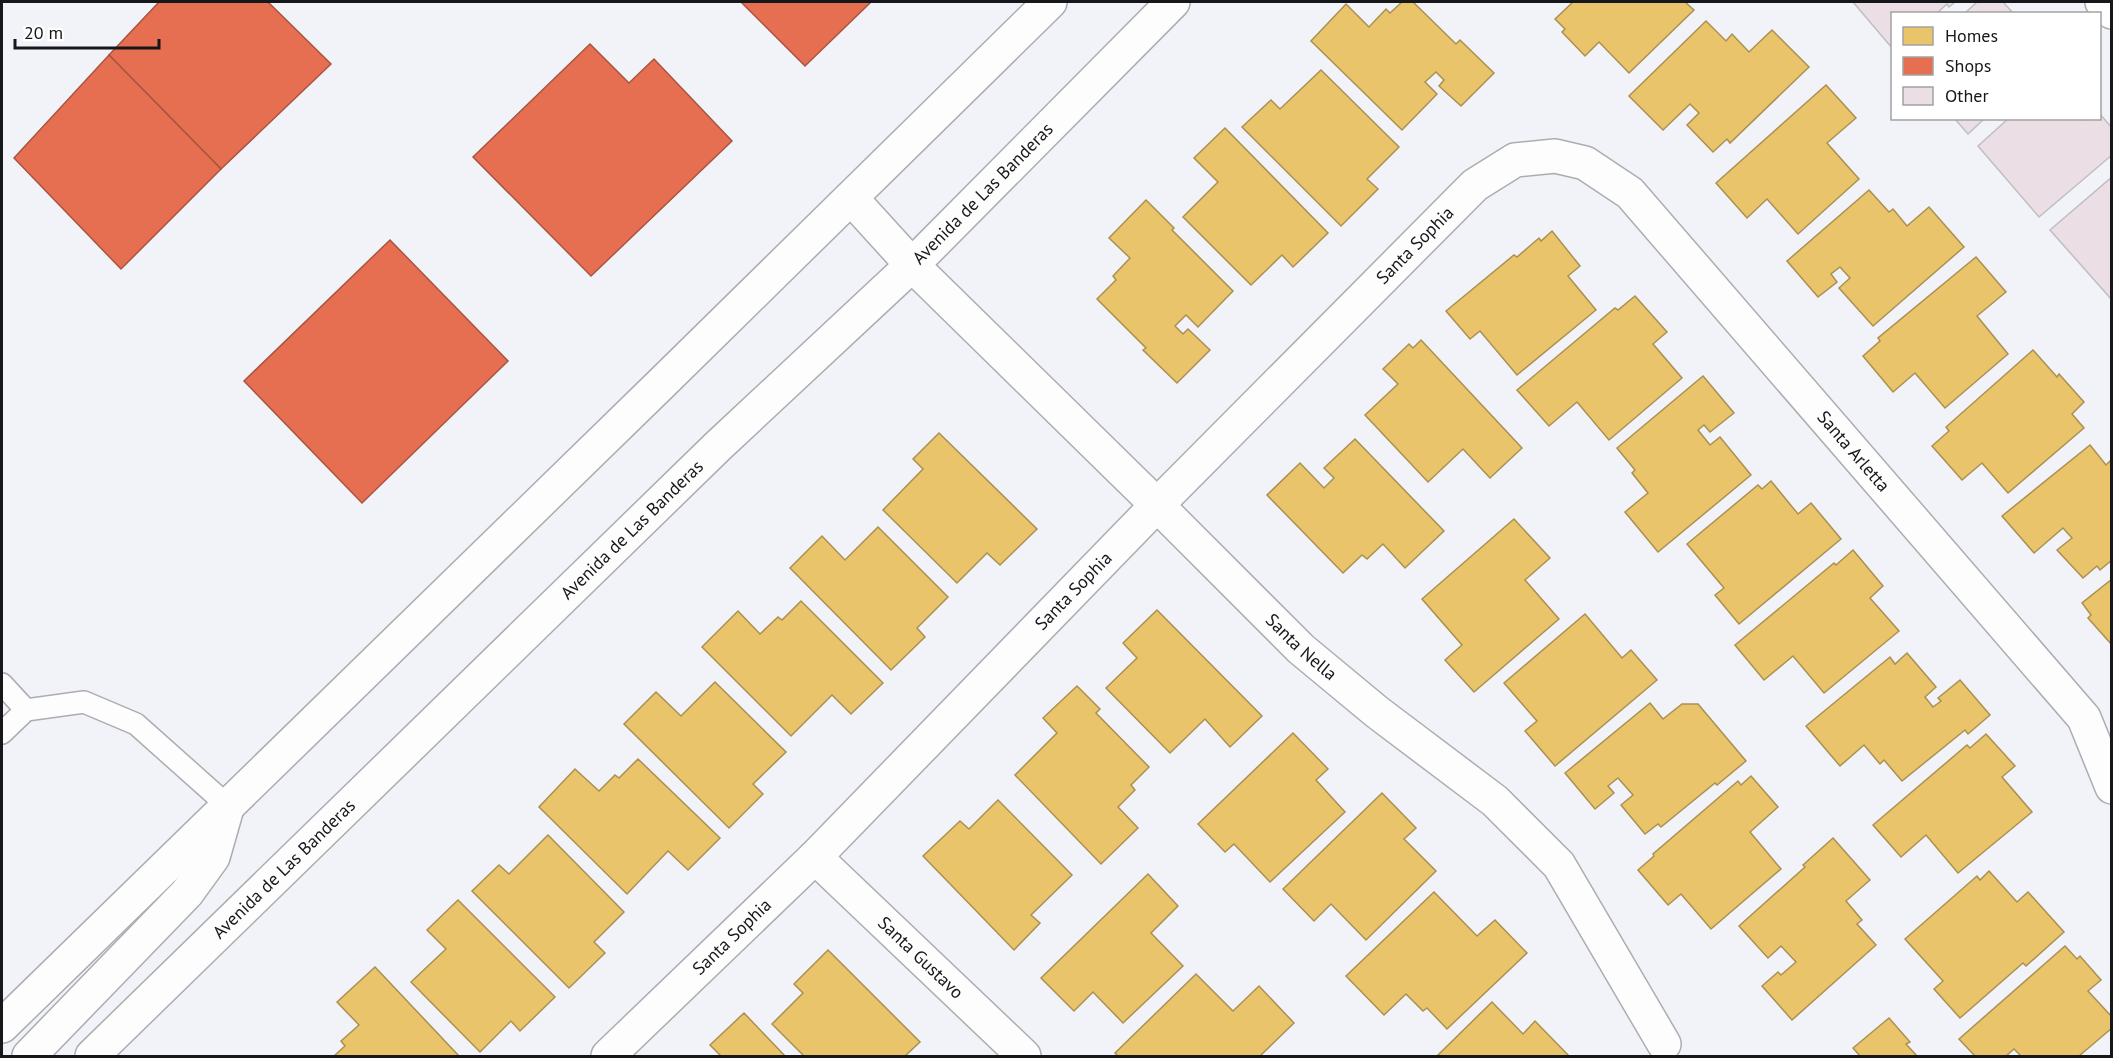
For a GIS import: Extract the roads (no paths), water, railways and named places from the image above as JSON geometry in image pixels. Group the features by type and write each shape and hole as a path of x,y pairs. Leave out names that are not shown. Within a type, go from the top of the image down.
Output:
{"street":[{"path":"2,1026 1050,2"},
{"name":"Avenida de Las Banderas","path":"92,1056 717,447 912,265 1173,2"},
{"path":"2102,2 2112,12"},
{"name":"Santa Sophia","path":"608,1056 815,857 1157,505 1475,184 1515,160 1555,156"},
{"name":"Santa Arletta","path":"1555,156 1585,163 1630,193 2084,717 2112,787"},
{"name":"Santa Nella","path":"851,198 912,265 1301,649 1377,712 1495,801 1559,865 1664,1044"},
{"path":"29,1056 187,893 213,857 228,806"},
{"name":"Santa Gustavo","path":"815,857 1024,1056"}],"lane":[{"path":"2,684 26,710"},
{"path":"2,733 26,710 84,702 136,724 228,806"}]}
